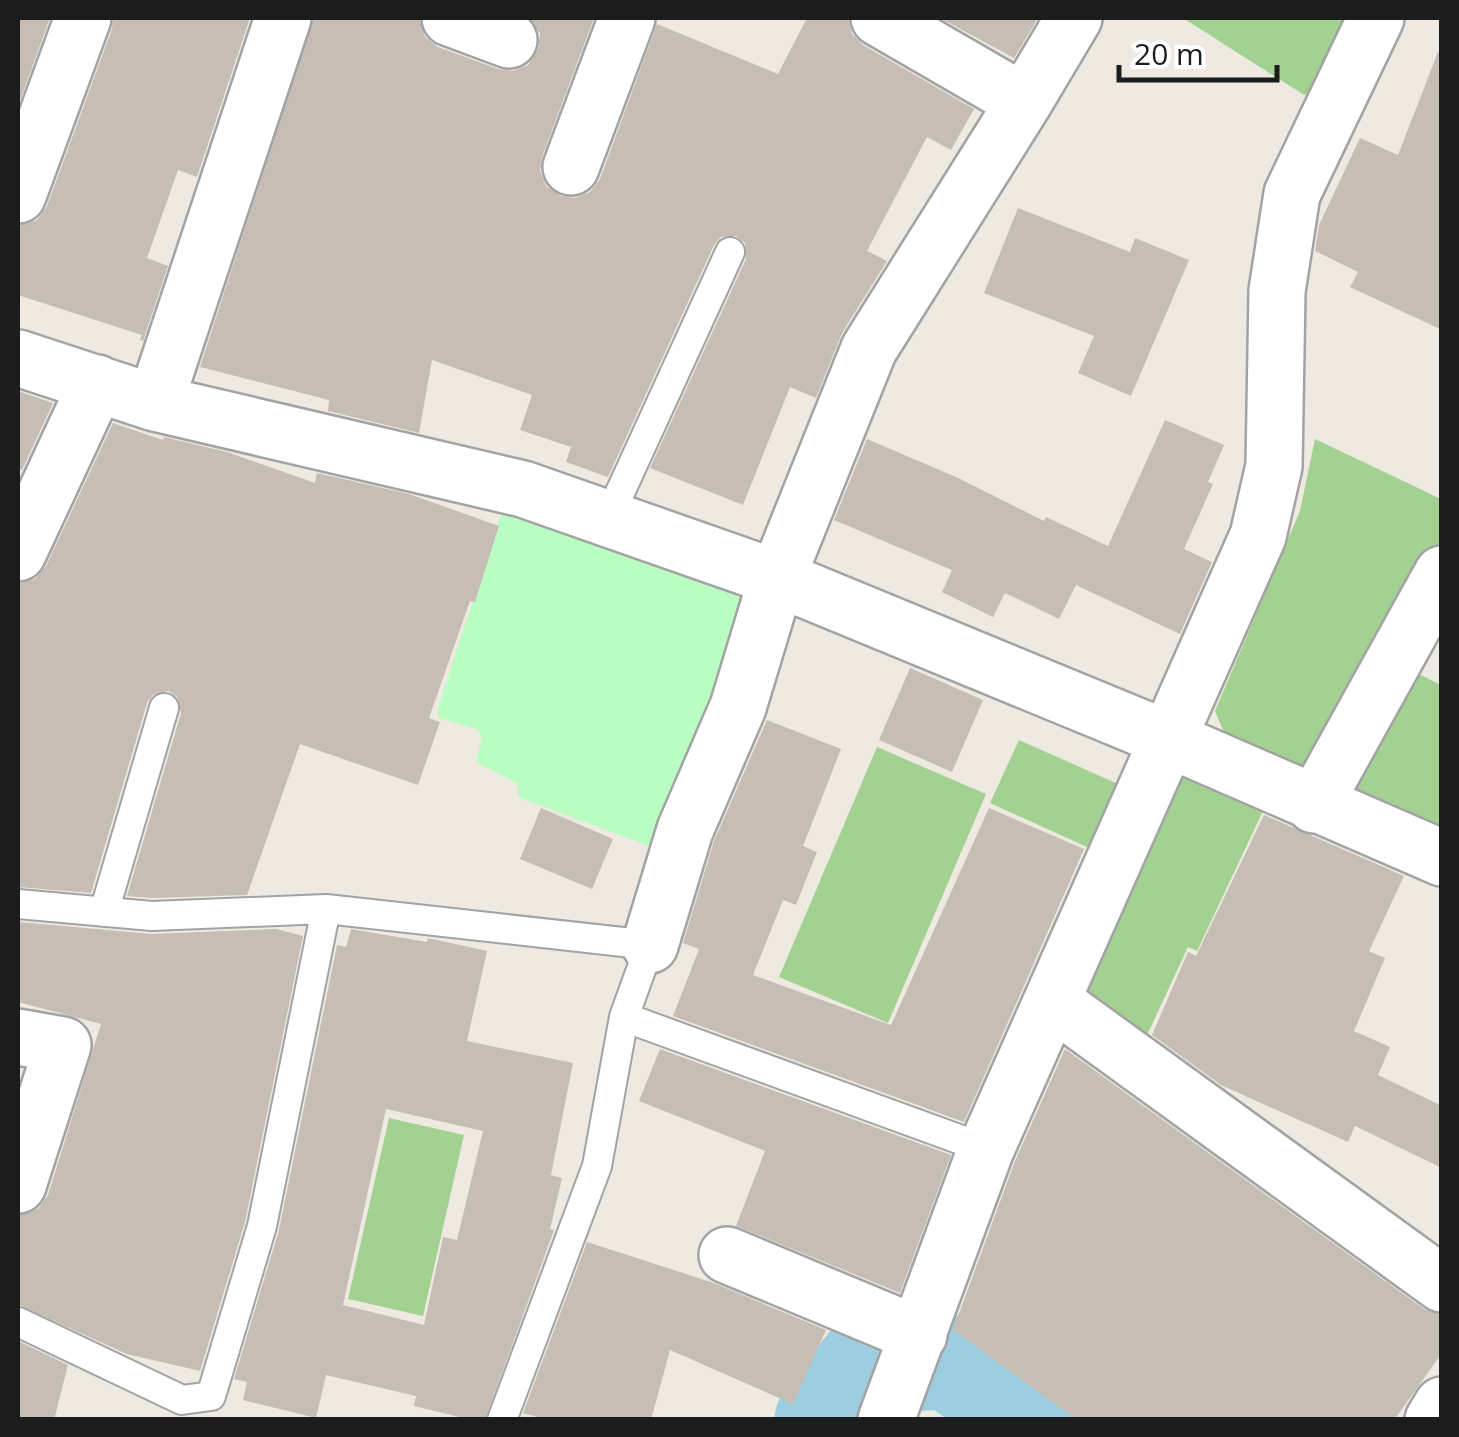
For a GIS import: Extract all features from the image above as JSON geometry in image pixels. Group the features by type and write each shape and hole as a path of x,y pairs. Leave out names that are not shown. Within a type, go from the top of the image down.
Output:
{"street":[{"path":"18,195 83,18"},
{"path":"154,403 284,18"},
{"path":"450,18 509,40"},
{"path":"570,167 627,18"},
{"path":"879,18 1024,102"},
{"path":"650,945 685,830 738,707 777,578 869,349 1074,18"},
{"path":"727,1255 902,1378 986,1149 1258,536 1274,466 1277,291 1292,194 1376,18"},
{"path":"18,358 154,403 523,490 777,578 1168,739 1442,858"},
{"path":"18,553 96,383"},
{"path":"1314,805 1442,574"},
{"path":"1052,1001 1442,1284"},
{"path":"18,1036 63,1045 18,1184"},
{"path":"1433,1420 1442,1405"}],"lane":[{"path":"607,521 730,252"},
{"path":"104,912 164,708"},
{"path":"18,904 152,916 326,909 650,945 624,1017 597,1166 502,1420"},
{"path":"18,1322 182,1400 211,1396 262,1226 326,909"},
{"path":"624,1017 986,1149"}],"green space":[{"path":"1183,18 1352,18 1310,93 1304,95"},
{"path":"1315,439 1441,499 1441,557 1310,773 1228,742 1215,711 1300,511"},
{"path":"504,505 756,587 660,850 518,797 518,784 476,762 482,736 476,729 439,718 437,711"},
{"path":"1413,671 1441,685 1441,836 1353,796 1353,780"},
{"path":"1019,740 1127,788 1098,852 990,803"},
{"path":"877,747 986,794 888,1023 779,977"},
{"path":"1189,770 1264,809 1197,951 1188,947 1142,1046 1084,1005 1077,978 1172,773"},
{"path":"389,1118 464,1135 423,1316 348,1299"}],"building":[{"path":"18,18 50,18 18,106"},
{"path":"113,18 250,18 197,177 178,170 147,258 168,266 143,341 142,335 18,295 18,225 37,220 47,206"},
{"path":"313,18 420,18 425,37 438,47 513,71 528,65 538,50 540,34 530,18 594,18 540,171 546,186 561,196 575,198 590,192 600,179 657,24 778,74 807,18 848,18 852,34 863,45 974,109 951,150 927,137 867,251 887,261 842,333 816,398 790,387 743,505 650,468 746,259 745,243 736,236 721,237 714,245 608,477 566,462 571,447 520,430 532,395 432,360 419,433 328,411 329,400 200,367"},
{"path":"940,18 1038,18 1014,58"},
{"path":"1438,52 1442,53 1442,330 1350,287 1358,272 1315,251 1319,225 1360,138 1398,155"},
{"path":"1018,208 1130,252 1135,238 1189,260 1131,396 1078,373 1094,336 984,293"},
{"path":"18,391 53,403 22,470 18,468"},
{"path":"1165,420 1224,445 1208,482 1213,484 1184,549 1212,562 1180,634 1076,585 1059,619 1005,593 993,617 942,592 952,570 834,520 867,439 1044,521 1046,517 1108,546"},
{"path":"113,423 163,440 164,437 227,452 315,483 317,473 409,494 499,526 475,602 470,601 429,718 440,722 418,785 300,744 247,895 127,896 181,713 177,697 168,691 153,695 147,703 91,893 18,887 18,584 35,579 46,566"},
{"path":"910,668 983,700 952,772 879,740"},
{"path":"767,720 841,749 803,846 817,852 796,905 783,900 753,975 891,1025 989,808 1084,849 964,1122 673,1016 699,949 683,943 714,841"},
{"path":"541,808 613,839 592,889 520,859"},
{"path":"1264,815 1404,876 1369,951 1385,958 1354,1031 1390,1047 1378,1075 1442,1106 1442,1168 1355,1126 1348,1142 1221,1085 1152,1035 1188,952 1196,956"},
{"path":"18,922 152,934 276,929 303,936 245,1222 200,1371 127,1354 18,1305 18,1215 38,1209 48,1195 101,1024 18,1002"},
{"path":"351,929 427,942 428,938 487,951 467,1041 573,1063 551,1175 562,1178 550,1229 554,1230 485,1420 414,1406 416,1396 326,1375 316,1418 243,1400 247,1382 234,1379 279,1230 337,945 346,947","holes":["386,1109 483,1131 457,1240 443,1237 424,1325 343,1305"]},
{"path":"660,1049 951,1155 900,1293 736,1226 765,1151 639,1101"},
{"path":"1065,1049 1424,1309 1442,1315 1442,1353 1394,1420 1077,1420 953,1330 1015,1161"},
{"path":"587,1242 714,1283 826,1330 793,1404 670,1350 651,1420 548,1420 523,1413"},
{"path":"18,1341 68,1365 54,1420 18,1420"}],"waterway":[{"path":"822,1420 863,1366 948,1362 1032,1420"}]}
